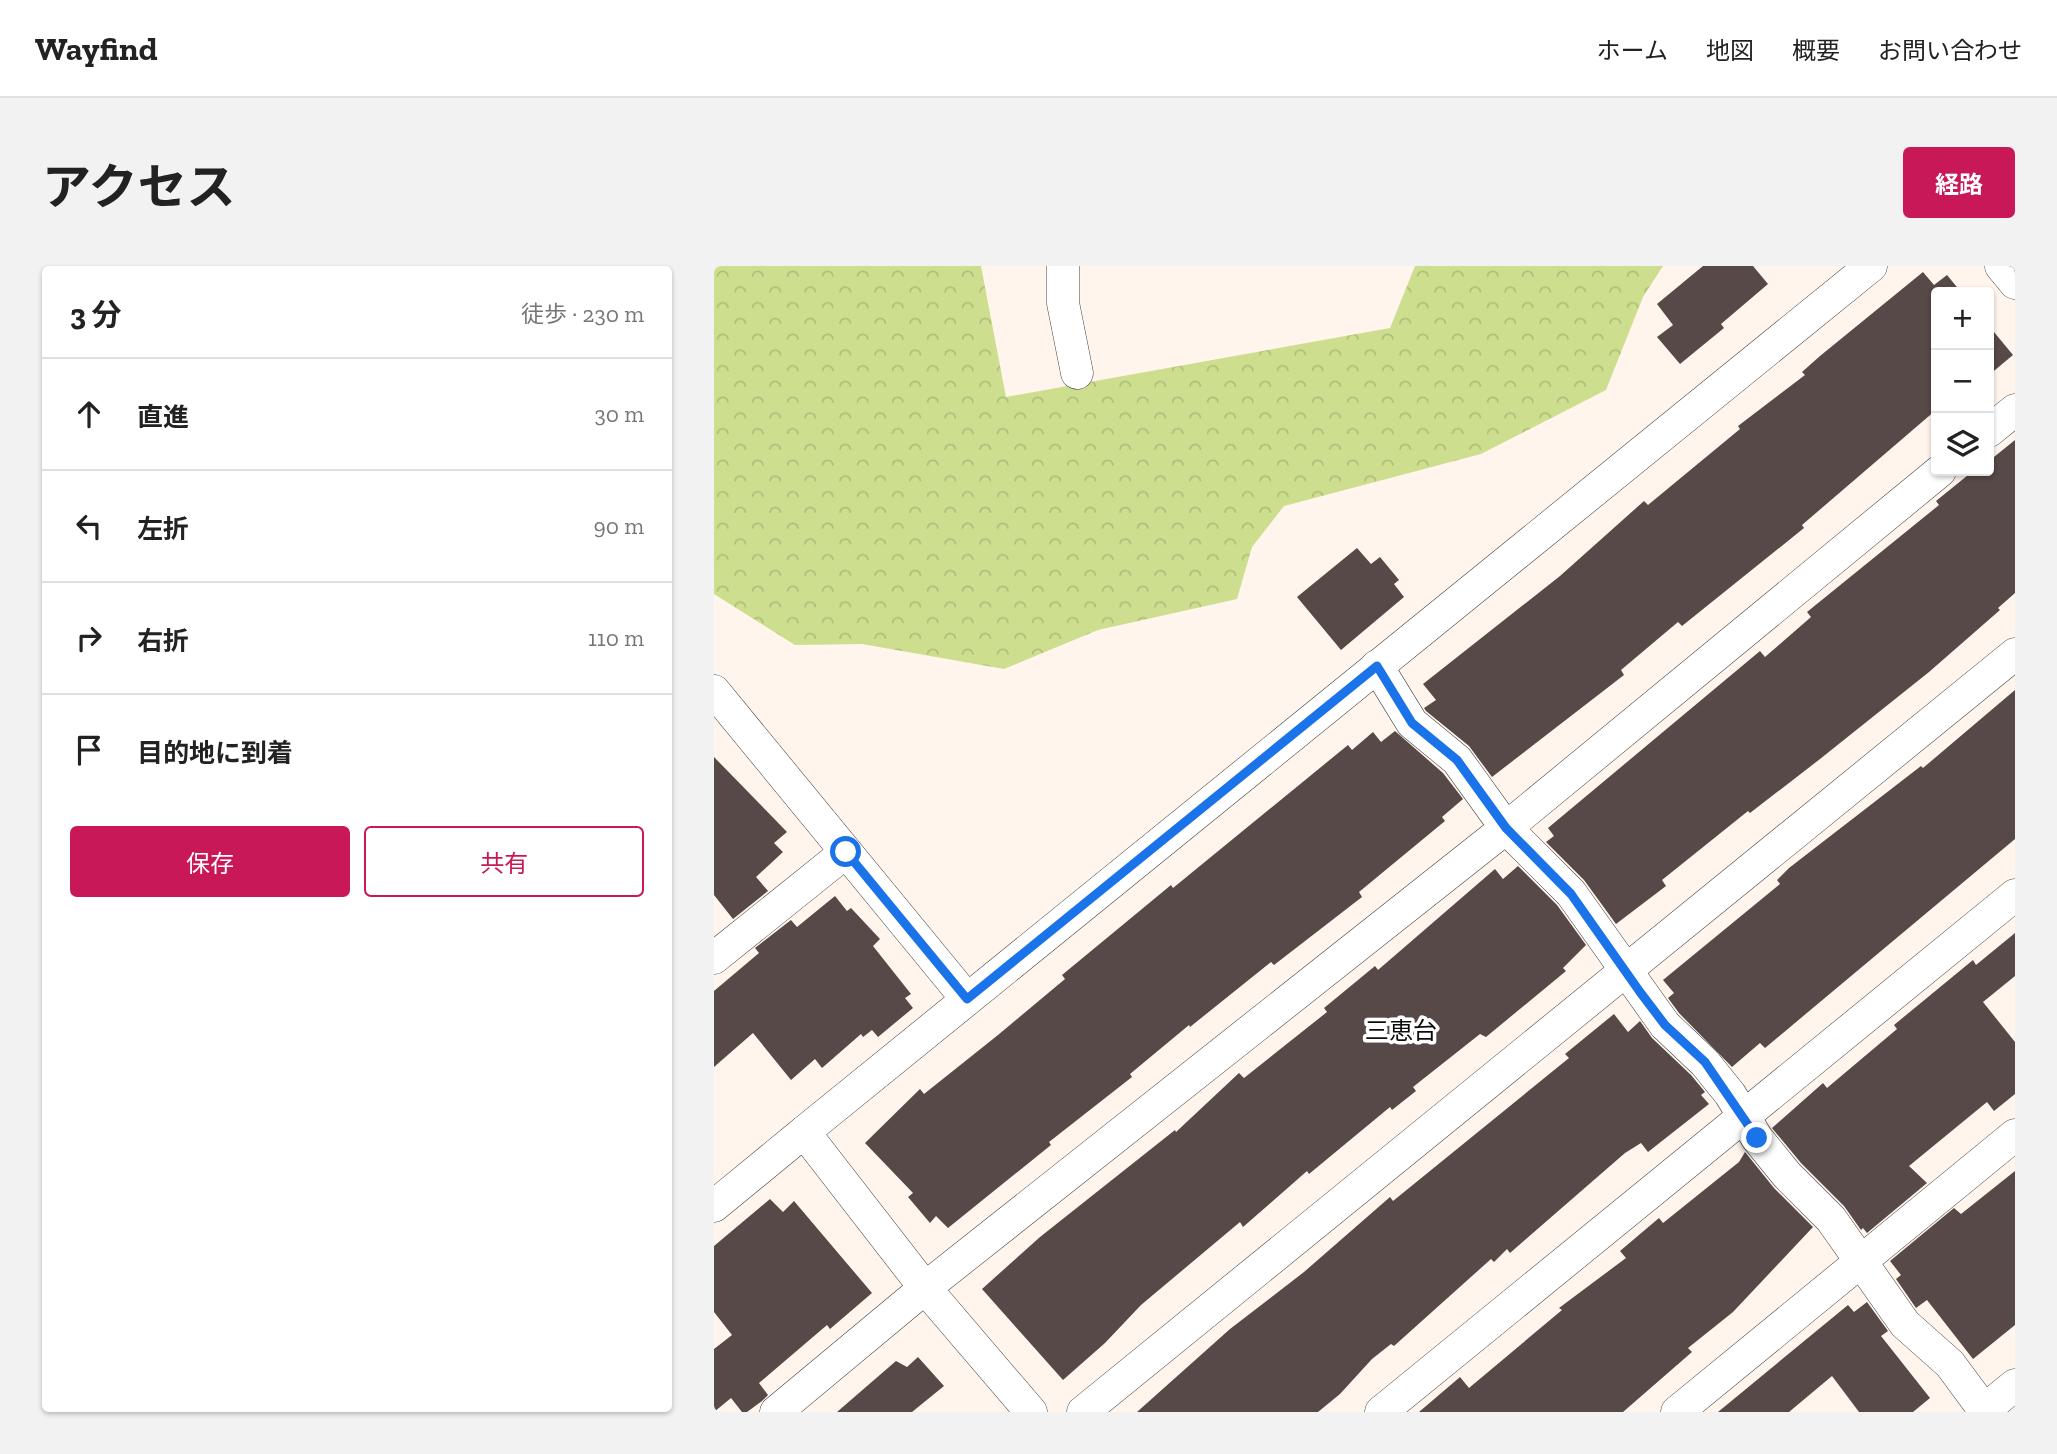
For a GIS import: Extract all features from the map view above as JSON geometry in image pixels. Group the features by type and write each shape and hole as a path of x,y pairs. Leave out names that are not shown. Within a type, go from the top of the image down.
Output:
{"street":[{"path":"1063,266 1063,303 1077,373"},
{"path":"714,1206 1871,266"},
{"path":"2001,266 2015,283"},
{"path":"1994,427 2015,410"},
{"path":"776,1412 925,1288 1506,828 1934,476"},
{"path":"1083,1412 2015,654"},
{"path":"1377,666 1412,723 1457,760 1506,828 1571,894 1665,1025 1705,1062 1757,1138 1787,1175 1831,1219 1905,1324 1950,1364 1983,1411 2015,1385"},
{"path":"718,704 846,852 967,999"},
{"path":"714,958 846,852"},
{"path":"1381,1412 1743,1114 2015,895"},
{"path":"804,1132 925,1288 1031,1412"},
{"path":"1677,1412 2015,1135"}],"green space":[{"path":"714,266 981,266 1006,397 1390,328 1415,266 1663,266 1643,297 1606,390 1481,454 1284,506 1252,547 1237,599 1098,630 1004,669 862,644 795,645 714,594"}],"building":[{"path":"1703,266 1753,266 1768,284 1721,324 1724,328 1680,364 1657,337 1673,325 1657,304"},
{"path":"1923,272 1934,285 1947,275 1957,287 1931,287 1931,414 1802,525 1804,528 1682,626 1678,622 1621,670 1624,675 1492,777 1469,746 1426,711 1424,708 1436,700 1423,684 1560,576 1644,501 1648,505 1740,429 1738,426 1805,375 1802,372"},
{"path":"1994,332 2013,355 1994,371"},
{"path":"2015,440 2015,593 1998,608 2000,610 1929,672 1662,880 1666,886 1616,924 1584,880 1546,842 1554,836 1548,828 1760,651 1765,657 1811,617 1807,612 1939,505 1936,501 1967,476 1994,476 1994,457"},
{"path":"1357,548 1371,564 1380,557 1399,580 1394,584 1404,597 1341,650 1297,597"},
{"path":"2015,690 2015,839 1765,1048 1760,1043 1732,1067 1679,1013 1668,998 1674,993 1663,980 1780,884 1777,880 1789,868 1921,766 1923,768"},
{"path":"1395,731 1443,773 1463,799 1442,817 1445,821 1359,892 1362,897 1274,965 1271,962 1190,1027 1189,1025 1130,1074 1132,1077 1049,1142 1051,1145 948,1228 936,1216 930,1223 908,1197 913,1193 865,1143 920,1089 924,1094 998,1035 1065,979 1062,975 1348,745 1352,750 1373,732 1381,742"},
{"path":"714,757 787,832 774,843 783,852 756,877 768,891 733,919 714,895"},
{"path":"1518,866 1557,905 1586,945 1563,968 1566,971 1486,1037 1480,1034 1413,1087 1416,1091 1392,1110 1390,1107 1309,1174 1307,1171 1243,1227 1240,1222 1141,1305 1105,1343 1063,1380 982,1289 1040,1237 1175,1130 1176,1132 1239,1073 1244,1078 1327,1012 1324,1008 1375,966 1378,970 1495,869 1503,879"},
{"path":"835,896 847,911 851,908 880,939 873,946 911,994 905,998 913,1008 878,1037 872,1030 863,1037 861,1034 822,1068 815,1059 791,1080 753,1033 714,1067 714,991 759,953 755,948 791,920 797,927"},
{"path":"2015,933 2015,976 1983,1002 2015,1042 2015,1094 1994,1111 1987,1102 1909,1166 1927,1183 1867,1233 1863,1228 1861,1230 1844,1206 1801,1163 1772,1128 1823,1083 1827,1088 1897,1029 1894,1025 1973,960 1976,965"},
{"path":"1614,1014 1628,1032 1640,1021 1652,1038 1691,1075 1705,1092 1701,1095 1709,1104 1648,1152 1641,1143 1625,1153 1510,1253 1507,1249 1494,1262 1491,1259 1394,1346 1391,1344 1372,1359 1340,1394 1318,1412 1137,1412 1230,1329 1304,1272 1390,1197 1393,1201 1569,1058 1565,1054"},
{"path":"1745,1152 1774,1188 1813,1227 1733,1312 1688,1348 1692,1352 1623,1412 1419,1412 1460,1377 1469,1388 1562,1310 1559,1308 1626,1258 1620,1251 1659,1218 1663,1223 1739,1162"},
{"path":"2015,1171 2015,1325 1973,1359 1927,1300 1916,1308 1896,1279 1901,1275 1890,1261 1954,1208 1961,1214"},
{"path":"770,1199 783,1212 794,1201 872,1293 830,1329 827,1325 759,1383 768,1395 762,1401 747,1412 742,1412 731,1398 714,1412 714,1349 732,1335 714,1312 714,1246"},
{"path":"1867,1302 1888,1331 1881,1336 1930,1398 1913,1412 1859,1412 1832,1376 1789,1412 1718,1412 1848,1305 1854,1312"},
{"path":"918,1357 944,1386 912,1412 837,1412 896,1361 907,1367"}],"district":[{"name":"三恵台","path":"1401,1031"}],"route":[{"path":"846,852 967,999 1377,666 1395,691 1412,723 1457,760 1475,781 1506,828 1586,912 1640,992 1665,1025 1705,1062 1730,1094 1757,1138"}]}
